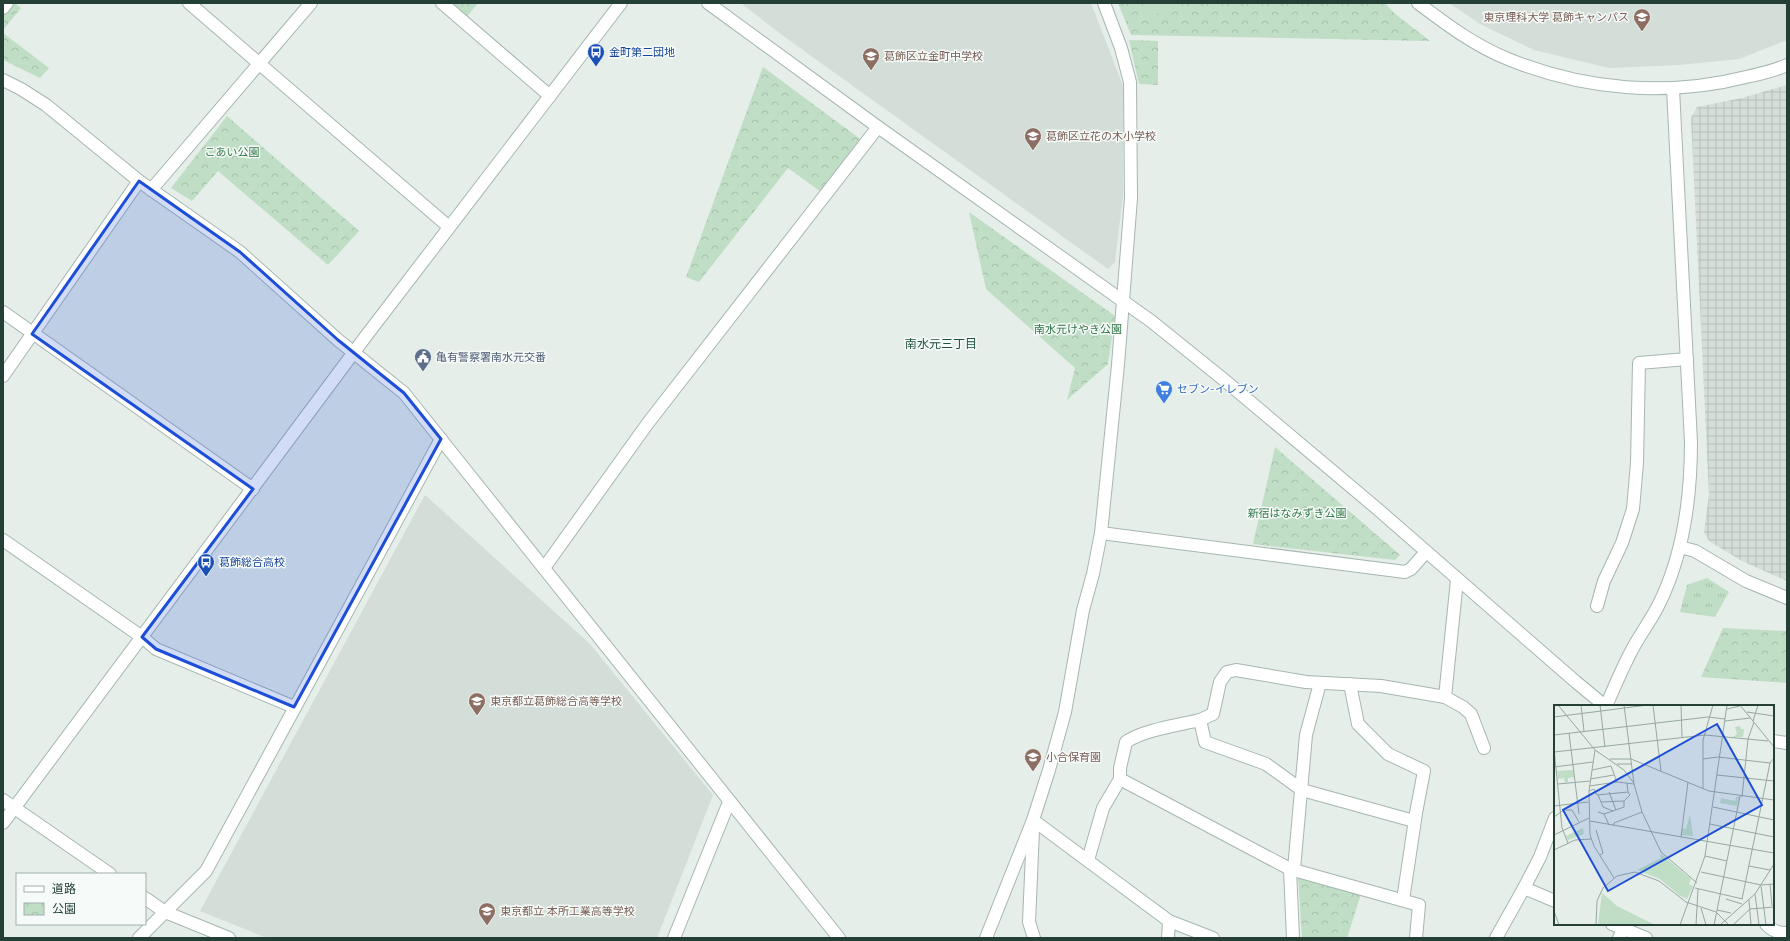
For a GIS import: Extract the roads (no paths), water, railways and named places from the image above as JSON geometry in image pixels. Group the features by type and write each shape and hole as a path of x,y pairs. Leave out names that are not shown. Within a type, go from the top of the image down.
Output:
{"street":[{"path":"3,8 7,3"},
{"path":"189,3 449,227"},
{"path":"151,190 311,3"},
{"path":"442,3 550,96"},
{"path":"3,823 354,353 621,3"},
{"path":"708,3 878,127 1151,321 1223,379 1605,705"},
{"path":"986,938 1033,820 1065,712 1083,610 1094,574 1101,533 1124,302 1131,198 1130,82 1121,48 1104,3"},
{"path":"1418,3 1459,34 1507,59 1585,83 1634,88 1674,89 1718,84 1776,70 1787,65"},
{"path":"3,80 20,88 46,105 139,181 240,252 354,353 404,393 839,938"},
{"path":"1606,705 1633,648 1658,606 1669,582 1680,547 1687,508 1691,472 1692,442 1674,89"},
{"path":"544,568 648,423 878,127"},
{"path":"3,376 139,181"},
{"path":"3,312 32,334 186,440 253,489"},
{"path":"1597,606 1604,581 1622,543 1632,509 1637,463 1639,363 1687,359"},
{"path":"139,938 206,871 442,439"},
{"path":"1101,533 1405,572 1411,569 1426,552"},
{"path":"3,540 142,637 156,649 294,708"},
{"path":"1680,547 1695,551 1746,581 1787,598"},
{"path":"1445,697 1458,580"},
{"path":"1088,860 1104,808 1120,779 1120,768 1126,742 1132,738 1200,720 1213,714 1220,682 1226,672 1236,670 1306,682 1381,686 1445,697 1463,707 1471,714 1484,748"},
{"path":"1293,938 1292,869 1302,790 1306,735 1320,683"},
{"path":"1350,684 1358,724 1388,754 1424,771 1414,821 1403,900"},
{"path":"1200,720 1205,742 1266,764 1302,790 1414,821"},
{"path":"1774,741 1787,742"},
{"path":"1120,779 1292,869 1419,904 1416,938"},
{"path":"3,800 109,873"},
{"path":"674,938 729,802"},
{"path":"1033,820 1169,921 1213,938"},
{"path":"1033,820 1029,922 1034,938"},
{"path":"1496,938 1540,857 1554,821"},
{"path":"1524,888 1554,901"},
{"path":"146,899 165,912 229,938"},
{"path":"1168,938 1169,921"},
{"path":"1767,925 1779,933 1787,933"},
{"path":"1620,929 1646,938"}],"place":[{"name":"東京理科大学 葛飾キャンパス","path":"1642,32"},
{"name":"金町第二団地","path":"596,67"},
{"name":"葛飾区立金町中学校","path":"871,71"},
{"name":"葛飾区立花の木小学校","path":"1033,151"},
{"name":"亀有警察署南水元交番","path":"423,372"},
{"name":"セブン-イレブン","path":"1164,404"},
{"name":"葛飾総合高校","path":"206,577"},
{"name":"東京都立葛飾総合高等学校","path":"477,716"},
{"name":"小合保育園","path":"1033,772"},
{"name":"東京都立 本所工業高等学校","path":"487,926"}],"district":[{"name":"南水元三丁目","path":"941,344"}],"park label":[{"name":"こあい公園","path":"232,152"},
{"name":"南水元けやき公園","path":"1078,329"},
{"name":"新宿はなみずき公園","path":"1297,513"}]}
